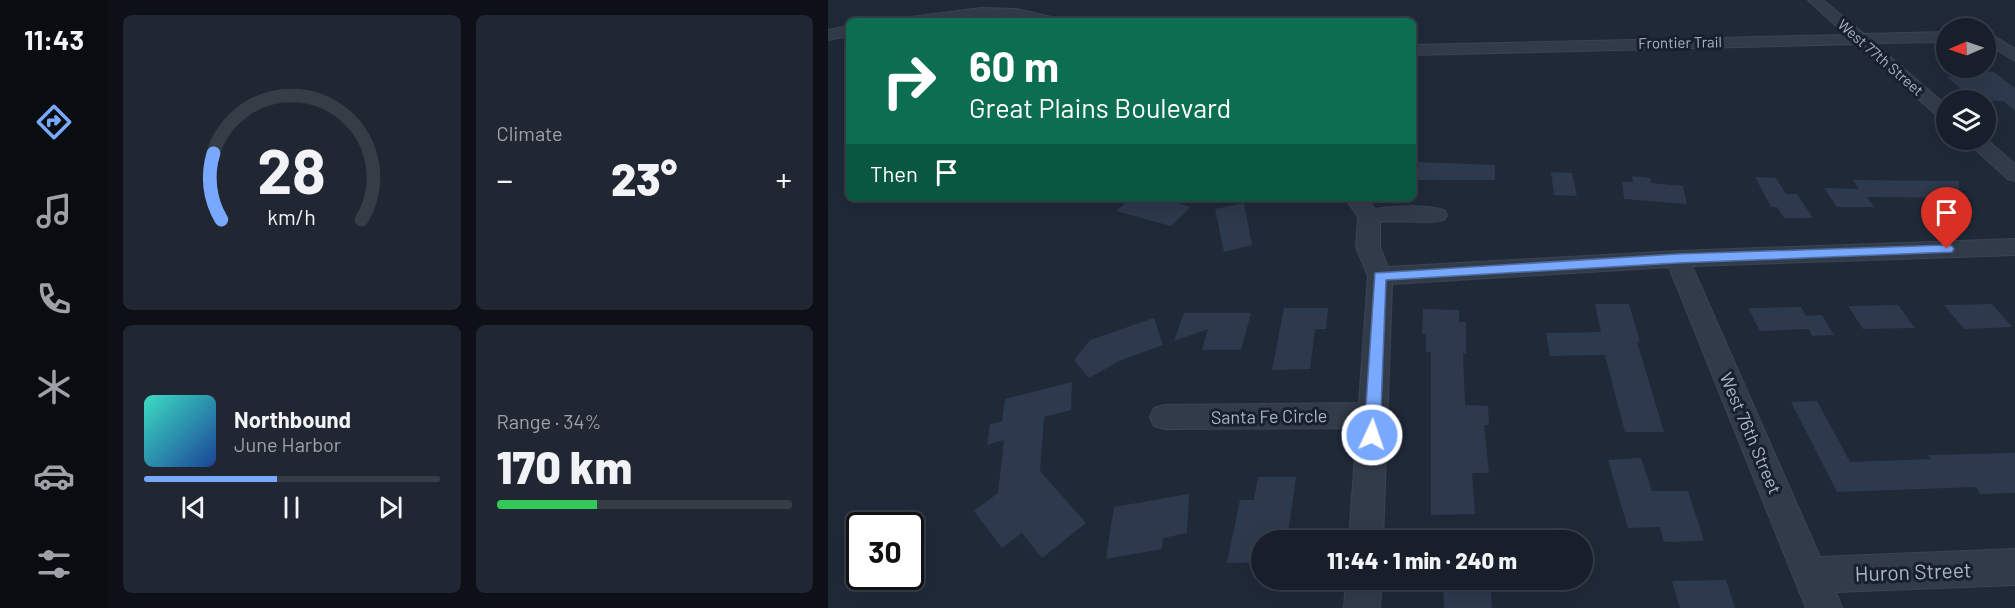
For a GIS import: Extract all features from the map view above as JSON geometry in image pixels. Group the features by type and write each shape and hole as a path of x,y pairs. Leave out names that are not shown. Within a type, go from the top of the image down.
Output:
{"street":[{"name":"West 77th Street","path":"1815,0 1936,105"},
{"path":"927,18 991,6 1042,18"},
{"path":"828,35 846,32"},
{"path":"1996,36 2015,35"},
{"name":"Frontier Trail","path":"1416,50 1936,37"},
{"path":"1996,43 2015,56"},
{"path":"1986,150 2015,175"},
{"path":"1367,530 1380,276 1368,247 1363,207 1396,213 1436,215"},
{"path":"1380,276 1677,259 2015,247"},
{"name":"West 76th Street","path":"1677,259 1824,608"},
{"name":"Santa Fe Circle","path":"1165,417 1373,415"},
{"name":"Huron Street","path":"1810,575 2015,567"},
{"path":"1362,608 1363,590"}],"building":[{"path":"1996,74 2015,88 2015,111 2003,101 1996,101 1996,90 1963,90 1947,78 1996,78"},
{"path":"1418,162 1495,165 1495,180 1416,180"},
{"path":"1551,172 1572,173 1577,196 1554,195"},
{"path":"1632,176 1650,178 1651,183 1683,186 1687,204 1624,199 1622,182 1633,182"},
{"path":"1755,177 1776,178 1786,194 1797,194 1813,218 1784,218 1777,207 1771,207"},
{"path":"1853,180 1959,181 1959,198 1867,197 1874,207 1837,207 1824,188 1859,189"},
{"path":"1128,201 1169,201 1191,207 1171,226 1116,211"},
{"path":"1244,203 1252,245 1224,252 1215,209"},
{"path":"1595,304 1629,304 1640,342 1637,342 1664,432 1625,432 1605,355 1550,356 1546,333 1601,332"},
{"path":"1992,304 2012,327 1964,329 1944,305"},
{"path":"1898,305 1915,328 1863,329 1848,306"},
{"path":"1801,307 1806,316 1822,315 1834,335 1812,336 1809,329 1760,331 1748,308"},
{"path":"1284,308 1328,308 1326,329 1315,329 1310,369 1272,370"},
{"path":"1423,309 1459,310 1459,322 1466,322 1466,353 1463,353 1465,405 1488,406 1489,425 1484,425 1489,473 1472,473 1475,514 1431,515 1431,352 1426,352 1426,334 1422,334"},
{"path":"1184,313 1251,313 1241,350 1202,350 1208,329 1174,341"},
{"path":"1154,318 1163,345 1119,361 1089,378 1074,360 1090,340"},
{"path":"1072,382 1071,410 1044,417 1040,471 1086,523 1042,558 1022,533 1002,548 974,511 998,493 1004,440 987,445 990,424 1002,421 1005,399"},
{"path":"1817,401 1850,462 1931,459 1928,455 2015,453 2015,493 1980,494 1976,487 1837,492 1791,402"},
{"path":"1641,458 1652,491 1688,491 1704,541 1664,542 1660,527 1628,528 1608,460"},
{"path":"1258,477 1296,477 1288,530 1251,530 1251,562 1227,563 1240,500 1254,500"},
{"path":"1189,494 1187,533 1163,538 1162,549 1106,559 1114,507"},
{"path":"1726,580 1735,608 1680,608 1672,581"},
{"path":"1443,590 1491,590 1492,608 1444,608"}],"route":[{"path":"1372,435 1380,276 1677,259 1947,249"}]}
